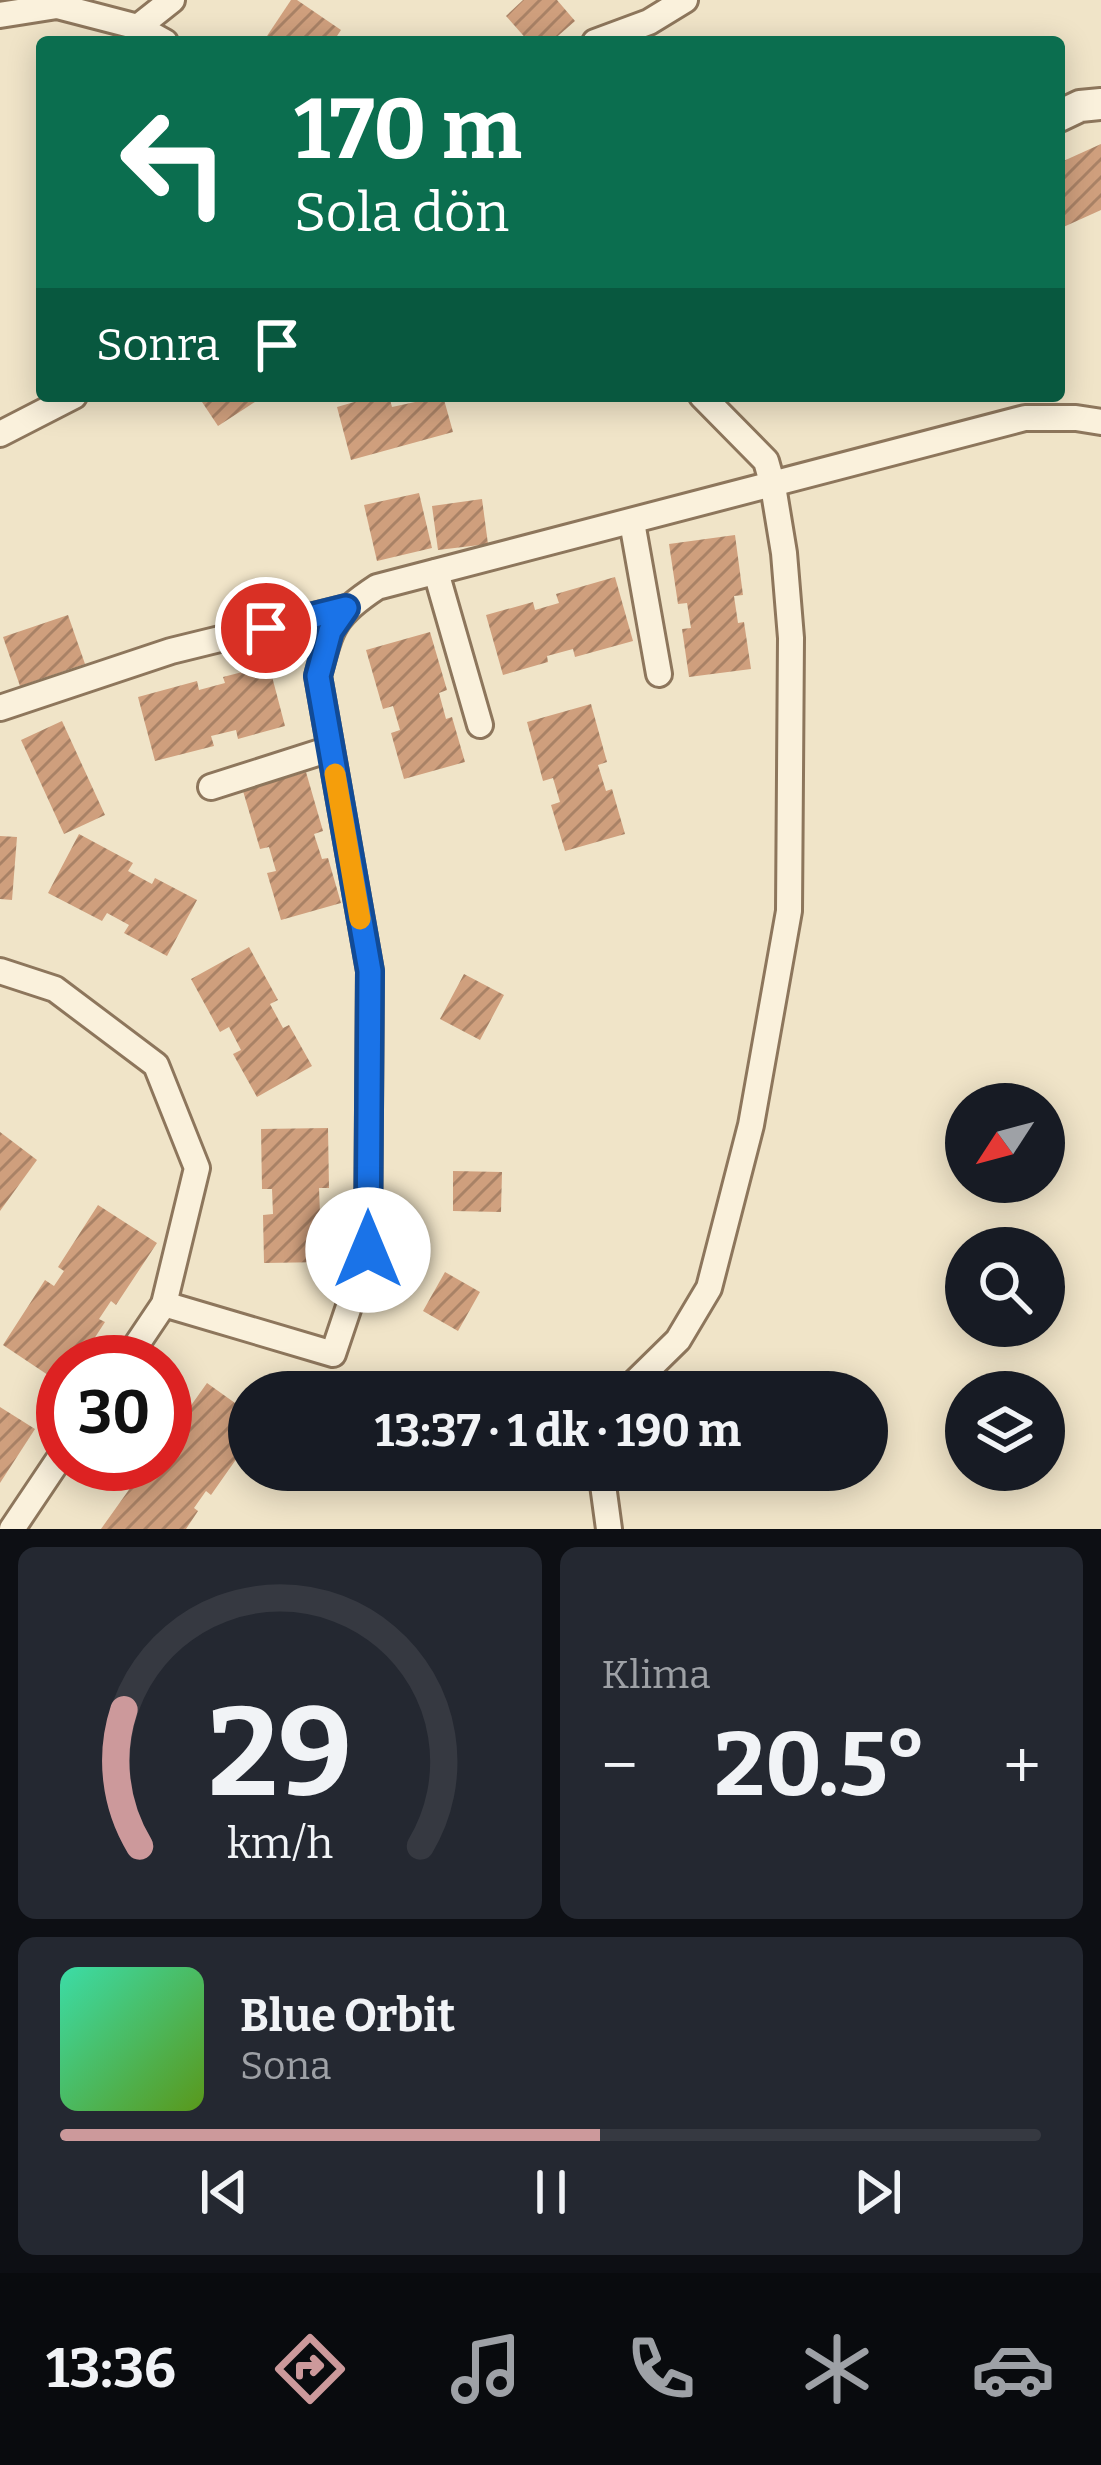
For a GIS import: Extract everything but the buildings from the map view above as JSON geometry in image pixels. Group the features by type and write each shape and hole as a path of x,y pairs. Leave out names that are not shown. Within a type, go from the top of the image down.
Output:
{"street":[{"path":"138,27 171,0"},
{"path":"611,36 649,22 686,0"},
{"path":"0,15 57,5 138,27 154,36"},
{"path":"1065,113 1101,104"},
{"path":"0,434 62,402"},
{"path":"646,1371 678,1340 709,1288 751,1125 789,911 791,638 784,553 766,461 708,402"},
{"path":"0,708 171,651 346,608 377,587 1024,418 1101,422"},
{"path":"632,522 659,674"},
{"path":"436,572 480,725"},
{"path":"164,1304 333,1354 368,1250 370,971 318,676 330,631 346,608"},
{"path":"211,788 330,748"},
{"path":"0,971 55,989 156,1065 196,1168 164,1304 143,1335"},
{"path":"12,1529 38,1491"},
{"path":"604,1491 609,1529"}],"slow traffic":[{"path":"335,774 360,919"}],"route":[{"path":"266,628 346,608 330,631 318,676 370,971 368,1250"}]}
